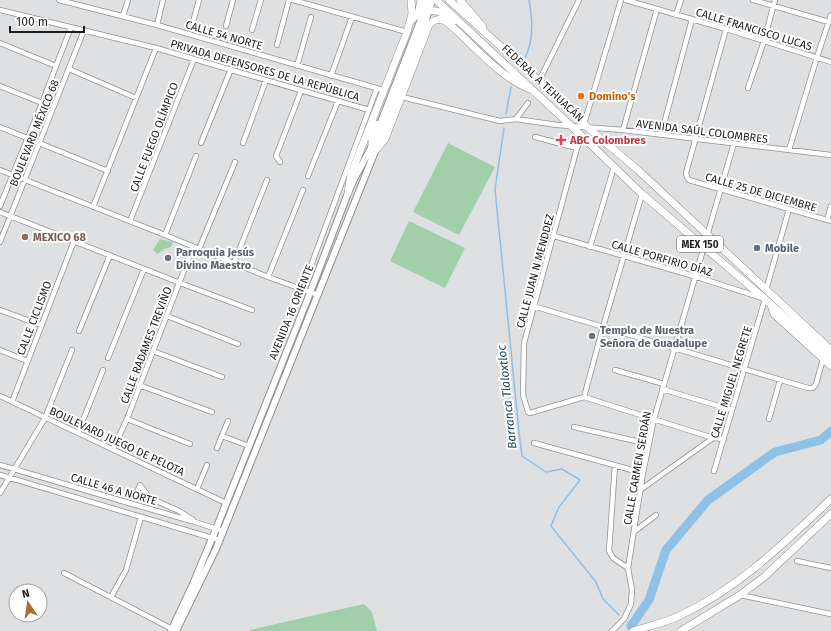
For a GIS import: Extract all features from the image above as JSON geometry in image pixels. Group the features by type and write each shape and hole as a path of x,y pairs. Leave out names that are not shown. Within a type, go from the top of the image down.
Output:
{"main road":[{"path":"348,193 351,174 380,89 395,74 412,14 411,0"},
{"path":"373,151 373,128 395,74 424,11 421,0"},
{"name":"AVENIDA 16 ORIENTE","path":"173,630 199,586 223,531 318,295 373,151 424,11 426,0"},
{"name":"AVENIDA 16 ORIENTE","path":"424,11 432,0"},
{"name":"FEDERAL A TEHUACÁN","path":"436,0 444,4 642,194 768,301 831,358"},
{"name":"FEDERAL A TEHUACÁN","path":"449,0 707,233 831,350"},
{"path":"460,0 480,22 487,34"},
{"path":"409,24 424,11 439,11 448,16 502,65 530,87"},
{"path":"373,151 385,139 429,25 433,21 439,20 447,22 506,74 521,85 546,92 565,104"},
{"path":"583,137 588,134 599,136"},
{"name":"AVENIDA 16 ORIENTE","path":"173,630 216,529 348,193 354,179 373,151"},
{"path":"768,301 774,314 831,366"},
{"path":"812,333 821,335 831,344"},
{"path":"633,631 680,616 730,587 770,556 831,499"},
{"path":"681,631 740,595 764,577 786,558 831,514"}],"street":[{"name":"CALLE 54 NORTE","path":"58,0 157,25 380,89"},
{"path":"123,16 128,0"},
{"path":"157,25 163,0"},
{"path":"192,22 199,0"},
{"path":"226,26 233,0"},
{"path":"252,30 261,0"},
{"path":"277,45 289,0"},
{"path":"293,0 407,32"},
{"path":"539,81 579,0"},
{"path":"586,125 620,0"},
{"name":"CALLE FRANCISCO LUCAS","path":"626,0 831,62"},
{"path":"676,15 681,0"},
{"path":"753,0 829,22"},
{"path":"748,88 764,41 775,0"},
{"path":"623,130 657,9"},
{"name":"PRIVADA DEFENSORES DE LA REPÚBLICA","path":"0,10 156,48 369,110"},
{"path":"789,150 831,15"},
{"path":"331,76 352,17"},
{"path":"297,66 311,18"},
{"path":"661,134 692,19"},
{"name":"BOULEVARD MÉXICO 68","path":"0,206 71,27"},
{"path":"695,139 726,29"},
{"name":"BOULEVARD MÉXICO 68","path":"0,242 84,30"},
{"path":"0,43 56,66"},
{"path":"93,207 156,48"},
{"name":"CALLE FUEGO OLÍMPICO","path":"130,221 194,59"},
{"path":"69,69 136,98"},
{"path":"201,143 231,69"},
{"path":"243,143 266,80"},
{"path":"0,86 42,103"},
{"name":"PRIVADA DEFENSORES DE LA REPÚBLICA","path":"302,290 369,110 380,89"},
{"path":"280,162 276,156 301,90"},
{"name":"AVENIDA SAÚL COLOMBRES","path":"402,97 500,121 516,119 572,126 586,125 831,155"},
{"path":"308,176 338,101"},
{"path":"516,119 528,103"},
{"path":"0,127 108,170"},
{"path":"535,137 577,148"},
{"name":"CALLE JUAN N MENDDEZ","path":"583,137 577,148 524,343 524,395 528,412 530,413 584,397"},
{"name":"CALLE 25 DE DICIEMBRE","path":"695,139 686,173 689,180 829,221"},
{"name":"CALLE CARMEN SERDÁN","path":"612,631 624,619 631,604 632,590 628,568 640,490 654,419 694,276 734,143"},
{"path":"165,235 196,156"},
{"path":"199,249 235,162"},
{"path":"590,247 614,167"},
{"path":"0,170 268,277 318,295"},
{"path":"234,263 267,180"},
{"path":"268,277 303,190"},
{"path":"642,194 623,256 584,397 712,438 724,439"},
{"path":"829,221 831,206"},
{"path":"766,290 789,209"},
{"path":"0,212 252,310"},
{"name":"CALLE PORFIRIO DÍAZ","path":"554,236 694,276 768,301"},
{"name":"CALLE CICLISMO","path":"12,402 74,241"},
{"name":"CALLE RADAMES TREVIÑO","path":"113,449 127,419 193,247"},
{"path":"78,331 110,255"},
{"path":"108,358 144,269"},
{"name":"CALLE MIGUEL NEGRETE","path":"714,471 744,370 768,301"},
{"path":"533,306 808,388 813,388 816,384 823,359"},
{"path":"0,310 41,325"},
{"path":"167,316 238,344"},
{"path":"0,350 27,361"},
{"path":"0,493 45,418 72,350"},
{"path":"153,351 222,377"},
{"path":"78,434 103,370"},
{"path":"615,370 732,410"},
{"path":"769,419 780,380"},
{"path":"139,385 212,412"},
{"name":"BOULEVARD JUEGO DE PELOTA","path":"0,396 226,503"},
{"path":"127,419 190,444"},
{"path":"217,448 228,421"},
{"path":"574,427 649,444"},
{"path":"222,436 249,446"},
{"path":"640,490 712,438"},
{"path":"534,443 643,473"},
{"name":"CALLE 46 A NORTE","path":"0,465 223,531"},
{"path":"197,489 207,465"},
{"path":"615,465 609,551 613,558 628,568"},
{"name":"CALLE 46 A NORTE","path":"0,475 219,540"},
{"path":"135,497 140,485 150,498 188,516 195,522"},
{"path":"146,507 150,498"},
{"path":"634,531 656,515"},
{"path":"111,597 126,570 141,517"},
{"path":"796,561 831,568"},
{"path":"64,573 173,630"},
{"path":"740,595 831,614"}],"green space":[{"path":"448,143 495,167 459,235 413,212"},
{"path":"409,221 465,248 445,288 390,261"},
{"path":"160,239 173,242 171,247 164,249 158,254 153,250"},
{"path":"364,604 372,612 377,631 250,631 250,630"}],"waterway":[{"name":"Barranca Tlaloxtloc","path":"525,58 530,44 532,30 529,0"},
{"name":"Barranca Tlaloxtloc","path":"506,114 511,87"},
{"name":"Barranca Tlaloxtloc","path":"504,128 495,189 522,456 546,472 562,469 580,480 559,507 551,526 596,582 603,599 619,615"},
{"path":"631,626 649,600 666,550 708,500 775,452 821,440 831,431"},
{"name":"Barranca Tlaloxtloc","path":"628,622 632,625"}],"place":[{"name":"Domino's","path":"581,96"},
{"name":"ABC Colombres","path":"561,140"},
{"name":"MEXICO 68","path":"25,237"},
{"name":"Mobile","path":"757,248"},
{"name":"Parroquia Jesús Divino Maestro","path":"168,258"},
{"name":"Templo de Nuestra Señora de Guadalupe","path":"592,336"}]}
